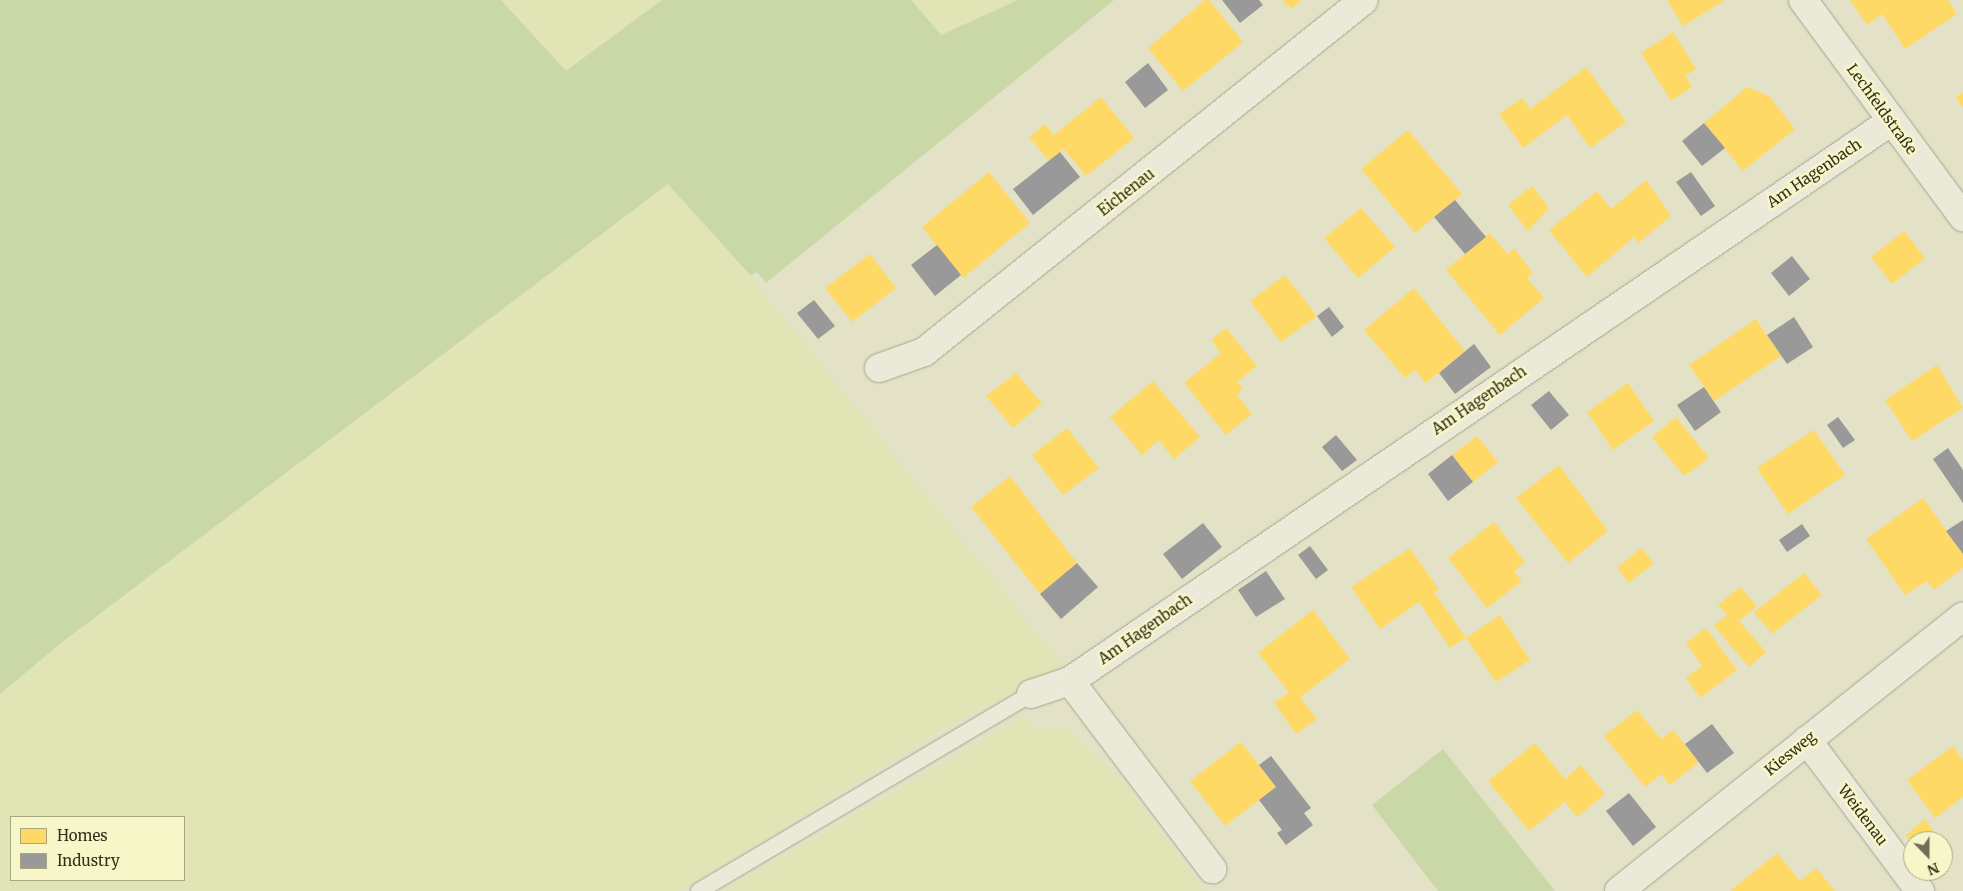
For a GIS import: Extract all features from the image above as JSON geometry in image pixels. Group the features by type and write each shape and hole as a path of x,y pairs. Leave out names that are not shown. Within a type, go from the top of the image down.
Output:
{"street":[{"name":"Eichenau","path":"879,368 924,352 1364,0"},
{"name":"Lechfeldstraße","path":"1804,0 1890,122 1963,217"},
{"name":"Am Hagenbach","path":"1031,694 1070,681 1890,122"},
{"name":"Kiesweg","path":"1618,891 1963,616"},
{"path":"1070,681 1212,869"},
{"name":"Weidenau","path":"1807,740 1920,891"}],"lane":[{"path":"699,891 1031,694"}],"green space":[{"path":"0,0 501,0 566,71 662,0 911,0 941,35 1018,0 1114,0 766,283 757,272 751,276 668,184 61,643 0,694"},
{"path":"501,0 662,0 566,71"},
{"path":"911,0 1018,0 941,35"},
{"path":"668,184 751,276 1064,667 945,727 681,891 0,891 0,694 61,643"},
{"path":"1022,718 1036,727 1068,729 1123,781 1205,891 723,891"},
{"path":"1443,749 1555,891 1438,891 1372,805"}],"building: Homes":[{"path":"1205,0 1209,0 1243,42 1183,91 1148,48"},
{"path":"1282,0 1302,0 1291,9"},
{"path":"1667,0 1725,0 1683,26"},
{"path":"1850,0 1948,0 1957,14 1905,49 1882,14 1867,25"},
{"path":"1673,32 1696,69 1685,76 1692,87 1671,101 1641,53"},
{"path":"1586,67 1626,122 1590,148 1567,115 1523,148 1499,114 1522,98 1530,109"},
{"path":"1747,87 1769,96 1795,129 1743,171 1704,123"},
{"path":"1963,92 1963,108 1956,98"},
{"path":"1101,97 1134,138 1086,176 1064,149 1049,161 1029,137 1045,124 1054,135"},
{"path":"1408,130 1462,194 1415,233 1361,169"},
{"path":"989,172 1030,223 963,278 922,227"},
{"path":"1646,180 1671,216 1638,243 1634,237 1587,277 1549,230 1597,191 1611,209"},
{"path":"1532,186 1549,208 1528,231 1508,205"},
{"path":"1361,208 1395,247 1358,278 1324,238"},
{"path":"1904,231 1925,258 1892,284 1871,257"},
{"path":"1490,233 1507,254 1514,248 1533,273 1527,278 1544,298 1500,335 1446,270"},
{"path":"870,254 896,288 852,322 825,288"},
{"path":"1285,275 1317,316 1281,342 1250,301"},
{"path":"1414,288 1465,351 1426,383 1415,370 1405,378 1364,330"},
{"path":"1756,319 1781,356 1714,401 1689,365"},
{"path":"1226,328 1257,366 1237,382 1243,389 1237,395 1252,414 1226,435 1184,383 1221,353 1211,340"},
{"path":"1937,365 1963,408 1912,441 1885,400"},
{"path":"1016,373 1042,403 1013,428 986,396"},
{"path":"1153,381 1200,437 1174,459 1159,440 1142,455 1110,417"},
{"path":"1628,383 1654,421 1613,450 1587,412"},
{"path":"1676,417 1709,458 1684,476 1652,437"},
{"path":"1067,428 1099,468 1063,495 1032,455"},
{"path":"1814,430 1845,475 1788,514 1757,468"},
{"path":"1477,436 1498,462 1473,482 1452,455"},
{"path":"1559,465 1608,531 1568,563 1516,498"},
{"path":"1010,476 1077,563 1040,594 971,507"},
{"path":"1923,498 1963,554 1963,568 1934,590 1927,581 1905,595 1866,539"},
{"path":"1494,522 1525,562 1514,571 1522,581 1487,608 1448,558"},
{"path":"1410,548 1439,590 1434,592 1466,638 1450,648 1419,602 1380,629 1351,587"},
{"path":"1641,548 1654,563 1629,583 1617,568"},
{"path":"1804,573 1822,595 1772,634 1754,612"},
{"path":"1740,587 1757,606 1739,621 1766,652 1749,667 1714,626 1727,615 1718,605"},
{"path":"1313,610 1350,659 1300,697 1317,719 1296,734 1274,703 1289,692 1258,653"},
{"path":"1500,615 1530,660 1496,682 1466,638"},
{"path":"1706,628 1737,670 1700,698 1686,678 1702,666 1686,643"},
{"path":"1637,710 1661,739 1673,730 1699,762 1670,785 1661,774 1645,787 1604,736"},
{"path":"1241,742 1276,787 1225,826 1190,781"},
{"path":"1535,743 1565,779 1581,765 1605,794 1577,817 1565,802 1529,831 1488,781"},
{"path":"1953,746 1963,760 1963,797 1935,818 1907,780"},
{"path":"1925,819 1933,831 1911,831"},
{"path":"1777,853 1800,881 1816,868 1835,891 1730,891"}],"building: Industry":[{"path":"1222,0 1259,0 1263,5 1240,23"},
{"path":"1148,63 1168,90 1145,108 1125,82"},
{"path":"1704,123 1725,148 1702,166 1682,141"},
{"path":"1060,152 1080,177 1033,215 1013,189"},
{"path":"1691,172 1715,206 1701,216 1676,182"},
{"path":"1455,200 1486,237 1465,254 1434,217"},
{"path":"937,245 961,275 935,296 911,265"},
{"path":"1792,256 1810,279 1789,296 1771,273"},
{"path":"814,300 835,326 818,339 797,313"},
{"path":"1329,307 1344,327 1332,337 1317,316"},
{"path":"1794,317 1813,347 1787,364 1767,335"},
{"path":"1474,344 1491,367 1455,394 1439,373"},
{"path":"1704,387 1721,412 1695,431 1677,405"},
{"path":"1549,391 1569,415 1551,430 1531,405"},
{"path":"1838,417 1855,440 1843,448 1827,425"},
{"path":"1336,435 1357,460 1342,471 1322,447"},
{"path":"1948,448 1963,470 1963,503 1933,459"},
{"path":"1452,455 1473,482 1448,501 1428,474"},
{"path":"1963,520 1963,554 1946,531"},
{"path":"1203,523 1222,547 1182,579 1163,554"},
{"path":"1802,524 1810,536 1787,552 1779,540"},
{"path":"1310,546 1328,570 1316,579 1298,555"},
{"path":"1077,563 1098,587 1061,619 1040,594"},
{"path":"1266,571 1285,599 1256,617 1238,590"},
{"path":"1712,724 1734,753 1707,773 1685,744"},
{"path":"1271,756 1311,808 1304,813 1313,825 1286,845 1277,833 1282,830 1259,800 1276,787 1259,765"},
{"path":"1629,793 1656,827 1633,846 1606,811"}]}
